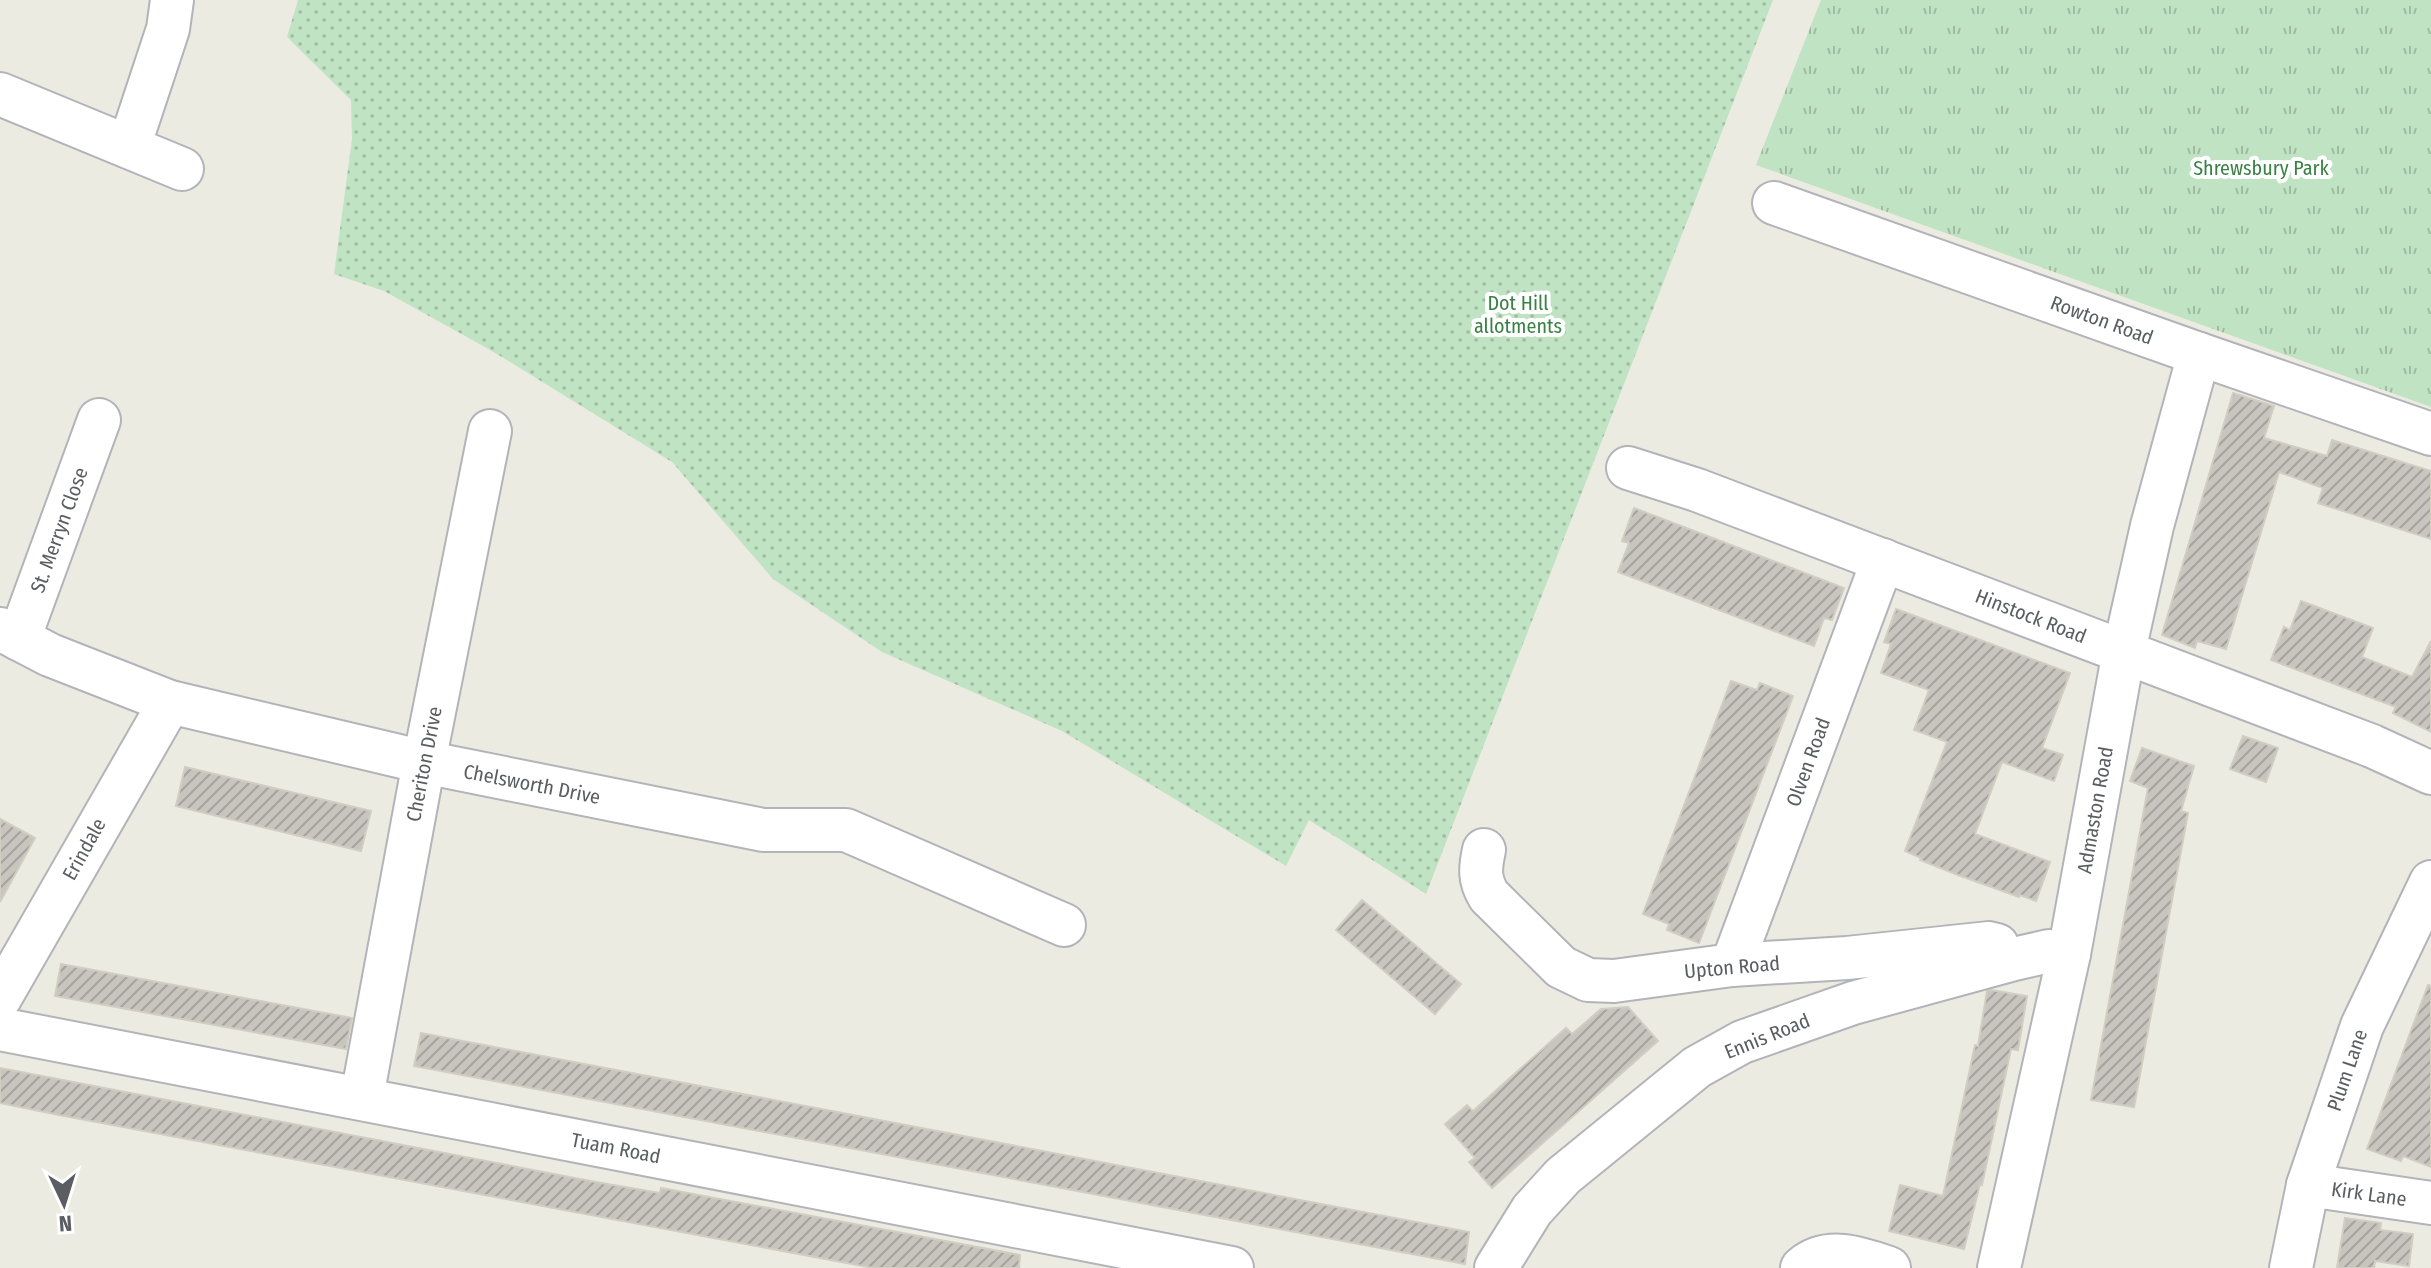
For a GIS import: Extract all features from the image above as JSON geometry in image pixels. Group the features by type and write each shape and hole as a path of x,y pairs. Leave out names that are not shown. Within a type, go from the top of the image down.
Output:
{"street":[{"path":"129,147 168,29 172,0"},
{"path":"0,94 182,169"},
{"name":"Rowton Road","path":"1774,203 2431,434"},
{"name":"Admaston Road","path":"1999,1268 2069,954 2124,651 2152,526 2199,354"},
{"name":"St. Merryn Close","path":"9,634 99,420"},
{"name":"Cheriton Drive","path":"362,1097 490,431"},
{"name":"Hinstock Road","path":"1628,468 1697,490 2124,651 2372,746 2431,773"},
{"name":"Olven Road","path":"1732,965 1883,560"},
{"name":"Chelsworth Drive","path":"9,634 50,655 170,702 424,762 763,830 846,830 1064,925"},
{"name":"Erindale","path":"0,998 170,702"},
{"name":"Upton Road","path":"1483,867 1489,896 1561,967 1588,980 1614,981 1732,965 1847,958 1989,943 2007,947 2014,959"},
{"name":"Plum Lane","path":"2291,1268 2308,1185 2362,1026 2431,882"},
{"name":"Ennis Road","path":"1496,1268 1532,1210 1563,1176 1697,1067 1742,1042 1853,1003 2014,959 2049,951 2069,954"},
{"name":"Tuam Road","path":"0,1029 1232,1268"},
{"name":"Kirk Lane","path":"2308,1185 2431,1203"},
{"path":"1802,1268 1826,1256 1855,1257 1889,1268"}],"green space":[{"name":"Dot Hill allotments","path":"298,0 1773,0 1426,894 1309,820 1286,866 1062,731 882,652 773,579 672,462 492,351 384,291 334,274 352,139 351,100 287,37"},
{"name":"Shrewsbury Park","path":"1821,0 2431,0 2431,407 1756,165"}],"building":[{"path":"2233,393 2274,406 2264,438 2327,456 2332,440 2431,471 2431,539 2318,503 2323,488 2279,472 2226,649 2197,641 2195,648 2162,635"},
{"path":"1634,508 1844,588 1832,620 1824,618 1814,646 1618,572 1629,543 1622,541"},
{"path":"2301,601 2373,628 2362,657 2412,677 2431,641 2431,732 2393,713 2396,707 2271,660 2284,627 2290,630"},
{"path":"1896,609 2070,673 2042,748 2063,755 2054,781 2002,762 1975,834 2050,862 2036,901 1958,875 1905,851 1947,742 1914,730 1929,690 1881,673 1891,644 1884,642"},
{"path":"1731,681 1757,690 1760,683 1793,696 1699,943 1667,930 1669,924 1643,914"},
{"path":"2243,736 2278,748 2266,782 2230,769"},
{"path":"2142,748 2194,766 2181,811 2188,813 2134,1107 2091,1100 2148,788 2130,781"},
{"path":"185,767 371,811 361,851 176,806"},
{"path":"0,819 35,838 0,902"},
{"path":"1362,900 1461,984 1435,1014 1336,930"},
{"path":"61,964 352,1018 346,1049 55,996"},
{"path":"2428,985 2431,986 2431,1167 2403,1156 2401,1161 2367,1149"},
{"path":"1987,991 2027,996 2018,1050 2011,1049 1982,1185 1964,1249 1889,1231 1900,1185 1943,1196 1975,1045 1978,1046"},
{"path":"1628,1007 1658,1041 1492,1188 1469,1162 1475,1158 1445,1124 1467,1105 1473,1111 1566,1028 1572,1034 1601,1009"},
{"path":"421,1033 1469,1232 1465,1264 414,1066"},
{"path":"0,1068 596,1182 660,1193 661,1188 1020,1255 1019,1268 873,1268 59,1115 0,1103"},
{"path":"2345,1218 2381,1223 2380,1230 2413,1234 2409,1266 2375,1261 2374,1268 2337,1268"}]}
